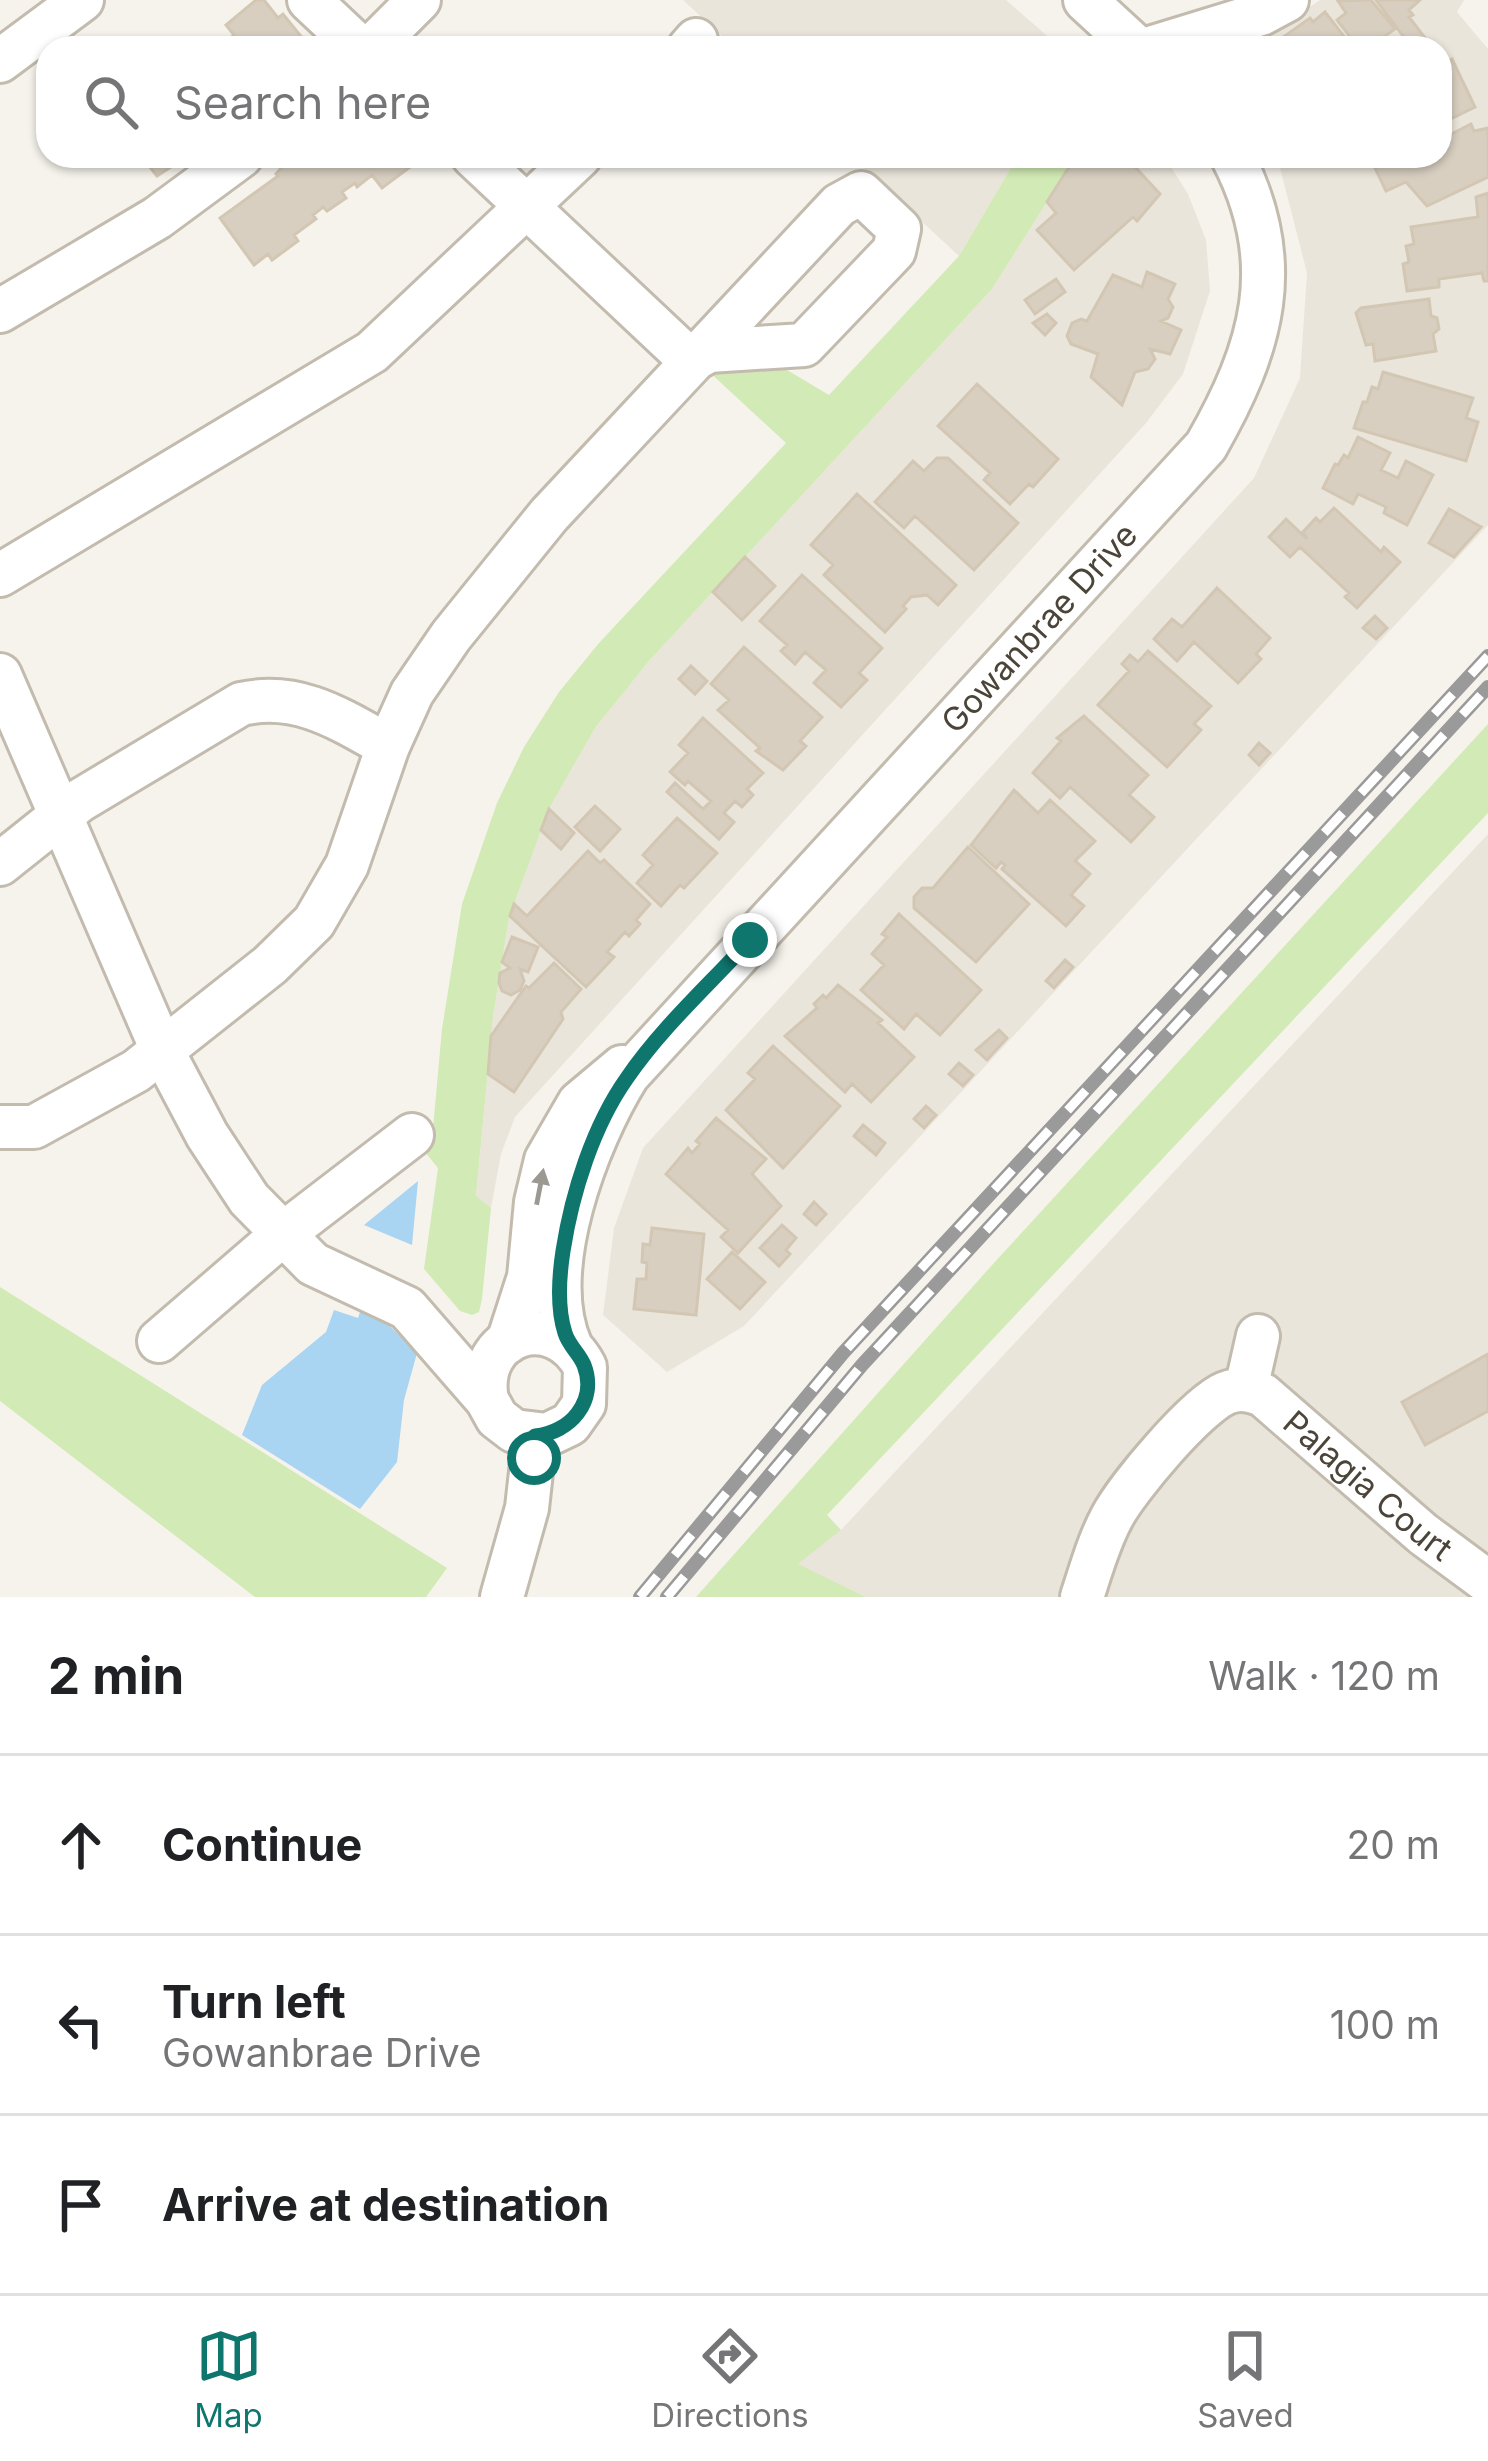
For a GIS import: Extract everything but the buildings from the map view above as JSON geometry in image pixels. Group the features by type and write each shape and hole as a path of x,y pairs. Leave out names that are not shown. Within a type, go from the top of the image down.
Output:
{"street":[{"path":"0,61 82,0"},
{"path":"309,0 347,36"},
{"path":"383,36 419,0"},
{"path":"1085,0 1124,36"},
{"path":"1190,36 1251,18 1287,0"},
{"path":"1,309 157,218 225,168"},
{"path":"486,168 691,361"},
{"path":"0,575 373,352 568,168"},
{"name":"Gowanbrae Drive","path":"571,1346 560,1302 562,1255 573,1203 617,1093 661,1036 1206,446 1238,391 1261,324 1263,273 1254,212 1237,168"},
{"path":"0,1127 34,1127 136,1071 270,965 314,922 347,865 388,746 412,693 451,636 549,514 691,361 838,205 861,193 898,229 894,250 804,345 709,351 691,361"},
{"path":"0,675 162,1050 222,1161 249,1199 283,1234 313,1264 407,1308 505,1426 535,1436 559,1431 584,1404 585,1367 571,1346 540,1333 504,1345 454,1338 389,1272 283,1234"},
{"path":"0,864 59,817 242,704 265,699 298,701 388,746"},
{"name":"Gowanbrae Drive","path":"504,1345 529,1277 542,1173 559,1132 586,1096 661,1036"},
{"path":"159,1341 283,1234 412,1135"},
{"path":"1082,1597 1099,1543 1132,1486 1205,1407 1225,1394 1246,1389 1258,1336"},
{"path":"487,1400 486,1372 504,1345"},
{"name":"Palagia Court","path":"1246,1389 1263,1395 1423,1534 1488,1582"},
{"path":"502,1597 527,1508 535,1436"}],"shaded area":[{"path":"683,0 1006,0 1047,36 722,36"},
{"path":"1320,0 1464,0 1457,12 1488,49 1488,525 744,1326 667,1372 603,1315 614,1228 643,1148 1254,478 1300,378 1307,273 1280,168 1452,168 1452,36 1268,36"},
{"path":"864,168 1011,168 959,256"},
{"path":"1068,168 1172,168 1188,194 1206,240 1210,291 1183,374 1146,423 515,1117 501,1154 491,1208 476,1197 493,1017 509,918 549,809 595,728 649,661 992,289"},
{"path":"1488,834 1488,1597 866,1597 797,1564 841,1530"}],"green space":[{"path":"1011,168 1068,168 992,289 649,661 595,728 549,809 509,918 493,1017 476,1196 491,1208 482,1299 479,1312 460,1311 424,1269 438,1168 420,1146 432,1139 442,1029 462,904 497,803 524,747 559,692 786,443 706,369 782,367 829,395 959,256"},
{"path":"1488,724 1488,813 827,1515 841,1530 798,1564 866,1597 696,1597 993,1264"},
{"path":"0,1287 447,1568 426,1597 255,1597 0,1401"}],"water":[{"path":"418,1181 412,1245 364,1225"},
{"path":"361,1309 383,1319 417,1353 404,1400 397,1462 360,1509 242,1435 262,1385 326,1332 334,1310 358,1318"}],"railway":[{"path":"640,1597 843,1353 1488,656"},
{"path":"667,1597 862,1365 1488,687"}],"route":[{"path":"534,1458 535,1436 569,1424 587,1392 585,1367 563,1322 562,1255 573,1203 602,1122 628,1075 750,940"}]}
